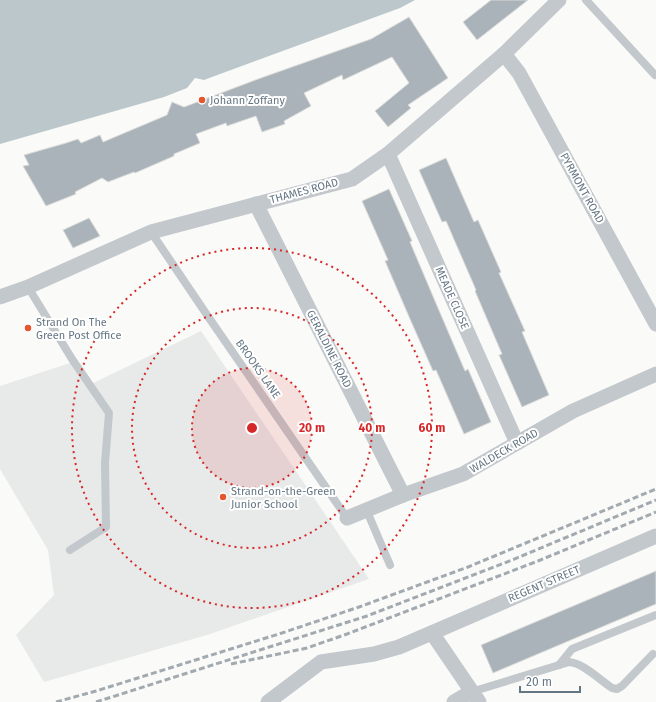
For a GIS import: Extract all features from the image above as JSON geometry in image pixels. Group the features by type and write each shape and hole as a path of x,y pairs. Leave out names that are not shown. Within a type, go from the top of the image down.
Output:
{"street":[{"name":"THAMES ROAD","path":"0,296 28,287 151,232 352,179 388,154 504,54 559,0"},
{"name":"PYRMONT ROAD","path":"504,54 519,74 656,324"},
{"name":"MEADE CLOSE","path":"388,154 517,443"},
{"name":"GERALDINE ROAD","path":"256,204 402,495"},
{"name":"WALDECK ROAD","path":"347,518 402,495 463,474 573,411 656,374"},
{"name":"REGENT STREET","path":"268,702 321,662 374,654 399,647 656,536"},
{"path":"432,633 475,697 454,702"}],"lane":[{"path":"586,0 655,75"},
{"name":"BROOKS LANE","path":"151,232 347,518"},
{"path":"28,287 72,359 109,413 105,463 106,527 70,550"},
{"path":"366,509 390,565"},
{"path":"559,665 572,649 656,615"},
{"path":"475,697 569,662 574,662 580,665 612,688 617,689 622,686 653,654"}],"shaded area":[{"path":"0,0 415,0 400,8 204,80 195,78 187,88 164,97 0,144"},
{"name":"Strand-on-the-Green Junior School","path":"201,331 369,579 207,635 44,682 16,635 54,595 48,550 0,469 0,386 76,361 89,385"}],"building":[{"path":"491,0 528,0 477,40 463,22"},
{"path":"409,17 448,78 408,105 411,108 388,127 375,111 409,83 392,57 343,80 342,75 304,93 311,106 284,121 285,124 262,132 256,116 227,126 226,123 196,134 200,143 174,154 174,156 135,173 134,172 108,182 102,178 75,192 76,194 46,206 23,166 29,165 24,155 78,139 81,143 100,135 103,142 167,115 172,102 184,107 371,39"},
{"path":"446,158 474,222 478,220 501,272 499,273 525,331 522,332 549,395 522,407 499,355 502,354 475,291 476,290 446,221 442,222 419,170"},
{"path":"389,189 465,371 468,369 491,422 464,434 436,370 433,371 410,319 385,261 388,260 362,201"},
{"path":"89,218 100,236 73,248 63,230"},
{"path":"656,571 656,604 493,673 481,645"}],"railway":[{"path":"56,702 282,633 359,607 468,567 656,489"},
{"path":"96,702 367,616 512,560 656,500"},
{"path":"231,664 307,648 347,634 538,561 656,512"}],"place":[{"name":"Johann Zoffany","path":"202,100"},
{"name":"Strand On The Green Post Office","path":"28,328"},
{"name":"Strand-on-the-Green Junior School","path":"223,497"}]}
